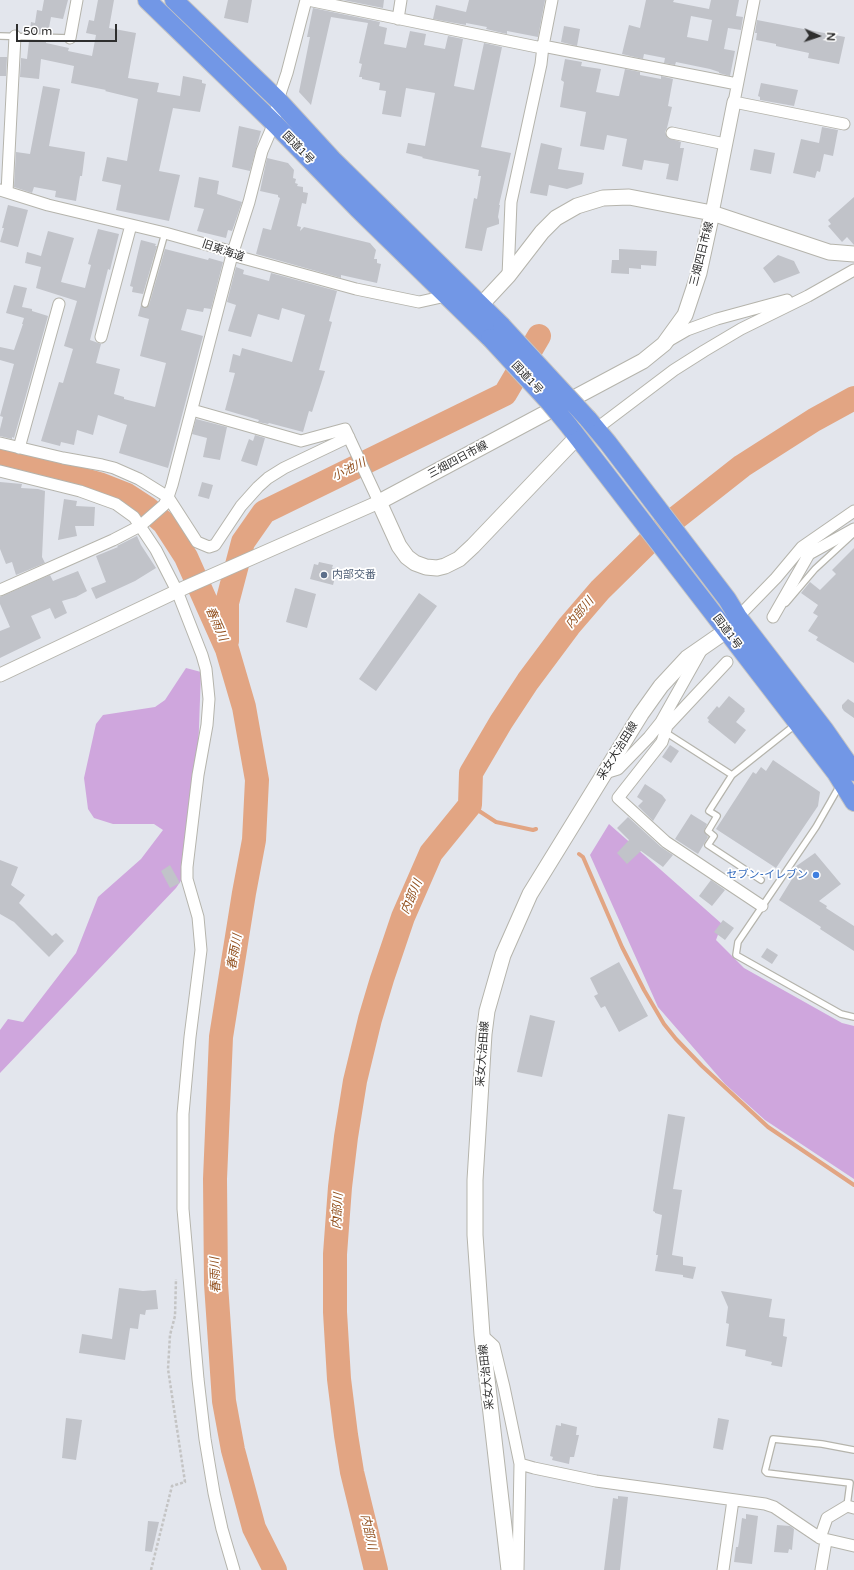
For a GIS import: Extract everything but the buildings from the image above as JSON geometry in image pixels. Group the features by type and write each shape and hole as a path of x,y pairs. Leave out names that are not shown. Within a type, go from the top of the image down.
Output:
{"highway":[{"name":"国道1号","path":"147,0 274,123 446,296 496,332 592,424 727,599 738,617 824,729 848,777 854,802"},
{"name":"国道1号","path":"174,0 278,100 334,161 481,305 496,332 550,403 574,431 797,724 848,777"}],"main road":[{"name":"三畑四日市線","path":"481,305 508,276 542,232 556,218 591,201 616,197 629,197 712,213 803,245 830,252 854,254"},
{"name":"三畑四日市線","path":"379,502 643,361 664,344 685,315 699,272 712,213"},
{"path":"379,502 399,546 407,557 415,563 426,567 436,568 445,566 459,559 473,546 574,431"},
{"name":"采女大治田線","path":"509,1570 482,1335 475,1235 475,1180 484,1034 487,1011 502,955 530,894 641,714 661,686 688,658 726,631 738,617"},
{"path":"824,729 854,763"}],"street":[{"path":"70,38 77,0"},
{"path":"0,590 113,540 143,524 166,501 172,485 232,255 249,202 262,151 274,123 278,100 288,73 307,0 398,19 737,84"},
{"path":"398,19 401,0"},
{"path":"508,276 511,202 541,64 542,47 552,0"},
{"path":"712,213 754,0"},
{"path":"3,191 15,36"},
{"path":"734,102 844,124"},
{"path":"672,133 725,144"},
{"name":"旧東海道","path":"3,191 48,205 165,233 226,250 232,255 356,289 419,302 446,296"},
{"path":"101,337 131,225"},
{"path":"592,424 704,351 854,270"},
{"path":"664,344 687,330 717,319 767,305 808,296"},
{"path":"19,448 59,304"},
{"path":"0,675 182,589 379,502 345,429 301,441 192,410"},
{"path":"0,442 19,448 114,468 139,479 166,501 197,542 209,548 220,540 231,519 248,497 268,478 284,468 349,438"},
{"path":"0,471 80,491 116,504 143,524 156,550 182,589 202,654 208,682 209,699 207,725 197,783 187,867 187,879 198,918 201,950 190,1037 183,1114 183,1209 198,1379 205,1439 214,1493 222,1529 234,1570"},
{"path":"738,617 805,550 854,512"},
{"path":"772,617 805,550 852,532"},
{"path":"703,647 664,727 662,742 618,798 666,842 762,906"},
{"path":"605,772 618,769 649,737 664,727 727,662"},
{"path":"482,1335 494,1346 520,1464 518,1570"},
{"path":"520,1464 596,1482 765,1504 774,1507 823,1539 854,1546"},
{"path":"723,1570 733,1500"},
{"path":"821,1570 823,1539 827,1518 851,1507"}],"lane":[{"path":"0,36 70,38"},
{"path":"145,304 165,233"},
{"path":"772,617 815,569 852,532"},
{"path":"761,880 708,845 714,836 708,831 717,816 709,811 732,776 797,724"},
{"path":"664,727 732,776"},
{"path":"848,777 738,942 736,954 841,1014 854,1017"},
{"path":"851,1507 850,1483 767,1473 764,1470 773,1439 822,1444 854,1450"}],"path":[{"path":"151,1570 172,1486 185,1482 168,1369 170,1335 175,1316 176,1276"}],"shaded area":[{"path":"186,668 201,672 196,809 189,869 176,888 0,1073 0,1030 8,1019 23,1022 76,953 98,897 141,859 163,830 154,824 113,824 94,818 88,809 84,778 96,724 103,715 155,707 165,700"},
{"path":"609,824 722,924 716,940 744,968 842,1023 854,1026 854,1179 765,1120 725,1084 658,1007 590,855"}],"waterway":[{"name":"小池川","path":"227,641 227,603 243,542 264,512 505,394 539,336"},
{"name":"内部川","path":"376,1570 352,1472 346,1435 339,1379 335,1312 335,1254 340,1187 355,1081 370,1019 403,917 431,853 470,805 471,773 501,722 528,681 569,626 600,590 662,529 742,466 814,420 854,398"},
{"name":"春雨川","path":"0,459 26,464 99,484 127,495 147,508 164,523 186,557 227,649 244,707 257,780 254,840 221,1037 215,1179 216,1284 224,1401 233,1450 254,1528 275,1570"},
{"path":"470,805 496,822 533,830 536,829"},
{"path":"579,854 583,857 622,947 644,990 664,1024 676,1039 702,1066 768,1127 854,1185"}],"place":[{"name":"内部交番","path":"324,575"},
{"name":"セブン-イレブン","path":"816,875"}]}
